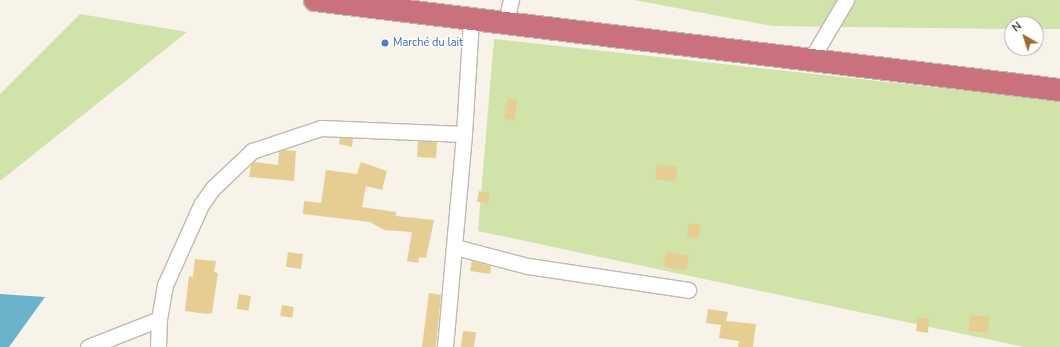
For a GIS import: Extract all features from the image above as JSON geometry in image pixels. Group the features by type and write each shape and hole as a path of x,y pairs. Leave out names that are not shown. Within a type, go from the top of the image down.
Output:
{"highway":[{"path":"315,0 374,3 471,20 1060,90"}],"street":[{"path":"505,24 512,0"},
{"path":"810,61 846,0"},
{"path":"445,347 464,134 471,20"},
{"path":"158,347 159,320 165,285 201,205 213,188 252,151 321,128 464,134"},
{"path":"455,247 528,266 688,290"},
{"path":"88,347 159,320"}],"green space":[{"path":"634,0 1060,0 1060,29 1044,29 1044,16 1004,16 1004,29 772,26"},
{"path":"80,14 187,32 0,181 0,94"},
{"path":"494,39 1060,101 1060,347 1024,347 478,231"}],"water":[{"path":"0,294 45,297 9,347 0,347"}],"building":[{"path":"508,98 518,100 514,121 504,119"},
{"path":"340,138 353,138 352,147 339,144"},
{"path":"418,141 437,142 436,158 417,157"},
{"path":"283,150 296,151 294,181 249,177 251,165 254,162 278,165 279,152"},
{"path":"361,162 387,171 382,190 366,186 362,207 396,212 396,216 434,220 426,258 419,257 418,263 407,261 412,232 384,230 370,222 303,214 304,201 321,203 326,170 357,174"},
{"path":"657,164 678,167 676,182 655,179"},
{"path":"479,191 490,193 488,204 477,202"},
{"path":"689,223 701,225 699,239 687,237"},
{"path":"288,252 303,254 301,269 286,267"},
{"path":"666,252 689,256 686,271 663,267"},
{"path":"195,259 216,261 214,272 218,273 212,313 207,314 185,311 189,276 193,277"},
{"path":"472,261 491,266 490,274 470,271"},
{"path":"429,293 441,295 436,347 422,347"},
{"path":"239,294 251,296 249,311 237,309"},
{"path":"282,305 294,307 292,318 280,316"},
{"path":"708,309 728,312 726,321 756,324 753,347 738,347 739,341 719,338 721,325 706,323"},
{"path":"970,315 990,317 988,333 968,331"},
{"path":"918,318 929,318 928,333 916,331"},
{"path":"463,331 476,332 474,347 461,347"}],"place":[{"name":"Marché du lait","path":"385,43"}]}
